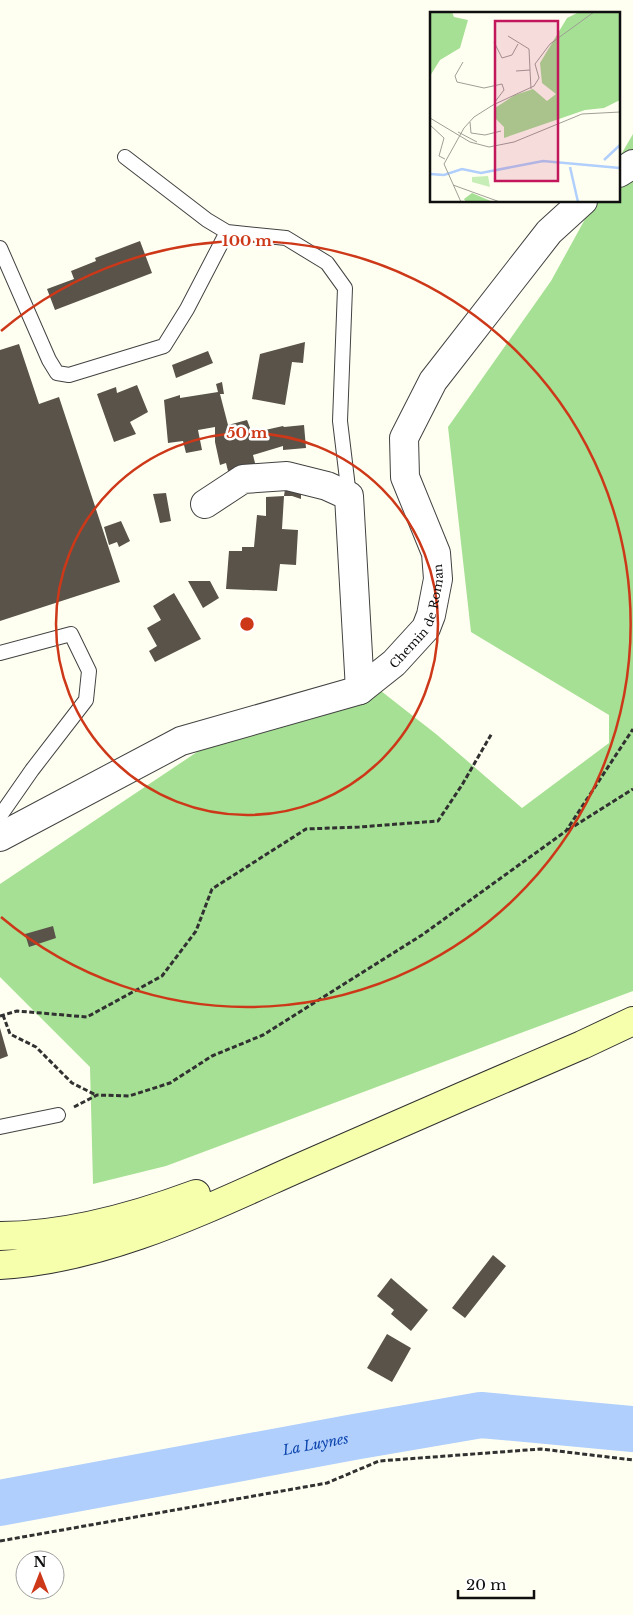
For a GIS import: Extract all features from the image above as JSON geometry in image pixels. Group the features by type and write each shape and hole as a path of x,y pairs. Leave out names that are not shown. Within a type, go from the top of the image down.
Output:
{"main road":[{"path":"0,1265 17,1264 74,1254 187,1218 633,1021"},
{"path":"0,1236 30,1236 104,1222 163,1206 285,1162 392,1127"}],"street":[{"path":"620,173 633,164"},
{"name":"Chemin de Roman","path":"0,837 181,741 360,690 394,663 426,628 434,603 438,579 436,553 405,477 404,438 433,381 548,232 582,202"},
{"path":"205,504 243,478 287,476 327,486 349,496 360,690"}],"lane":[{"path":"125,157 208,220 227,232 286,238 327,263 345,288 340,421 349,496"},
{"path":"0,248 49,360 57,373 69,375 164,346 187,309 227,232"},
{"path":"0,653 71,634 89,671 86,700 32,770 0,816"},
{"path":"0,1127 58,1115"}],"path":[{"path":"566,831 633,729"},
{"path":"492,733 462,785 438,821 306,829 212,889 196,931 162,976 87,1017 17,1011 2,1015 10,1034 36,1047 72,1083 97,1095 129,1096 170,1083 212,1056 263,1035 422,935 566,831 633,789"},
{"path":"58,1115 97,1095"},
{"path":"0,1541 327,1483 379,1461 541,1449 633,1460"}],"green space":[{"path":"633,134 633,991 166,1166 93,1184 90,1067 0,977 0,884 200,750 381,691 436,734 522,808 609,743 609,715 471,632 448,427 551,281 594,202 620,202 620,156"}],"building":[{"path":"140,241 152,273 55,310 47,289 74,279 71,271 96,261 95,258"},
{"path":"305,342 303,363 292,362 285,405 252,399 260,354"},
{"path":"19,344 39,404 59,397 120,582 0,621 0,350"},
{"path":"208,351 213,363 176,378 172,365"},
{"path":"222,382 224,394 220,394 228,425 247,420 252,433 283,426 304,425 306,448 283,450 283,446 253,455 256,467 229,475 226,463 220,465 215,442 215,427 198,430 202,450 186,453 183,441 168,443 164,400 180,395 180,398 218,392 216,384"},
{"path":"137,385 148,412 130,422 136,434 114,442 97,394 116,387 117,393"},
{"path":"285,489 301,493 301,499 284,496"},
{"path":"166,493 171,521 160,523 153,494"},
{"path":"284,496 282,529 298,530 296,565 280,564 277,591 226,589 229,551 242,551 242,547 254,547 257,515 266,516 266,497"},
{"path":"121,521 130,541 119,547 117,542 109,545 104,527"},
{"path":"188,581 210,581 219,598 203,608"},
{"path":"174,593 201,639 155,662 149,651 157,646 147,628 161,620 153,606"},
{"path":"53,926 56,938 29,947 25,934"},
{"path":"0,1028 8,1056 0,1059"},
{"path":"493,1255 506,1266 465,1318 452,1308"},
{"path":"391,1278 428,1310 411,1331 391,1314 394,1310 377,1296"},
{"path":"387,1334 411,1348 392,1382 367,1368"}],"waterway":[{"name":"La Luynes","path":"0,1503 481,1415 633,1429"}]}
